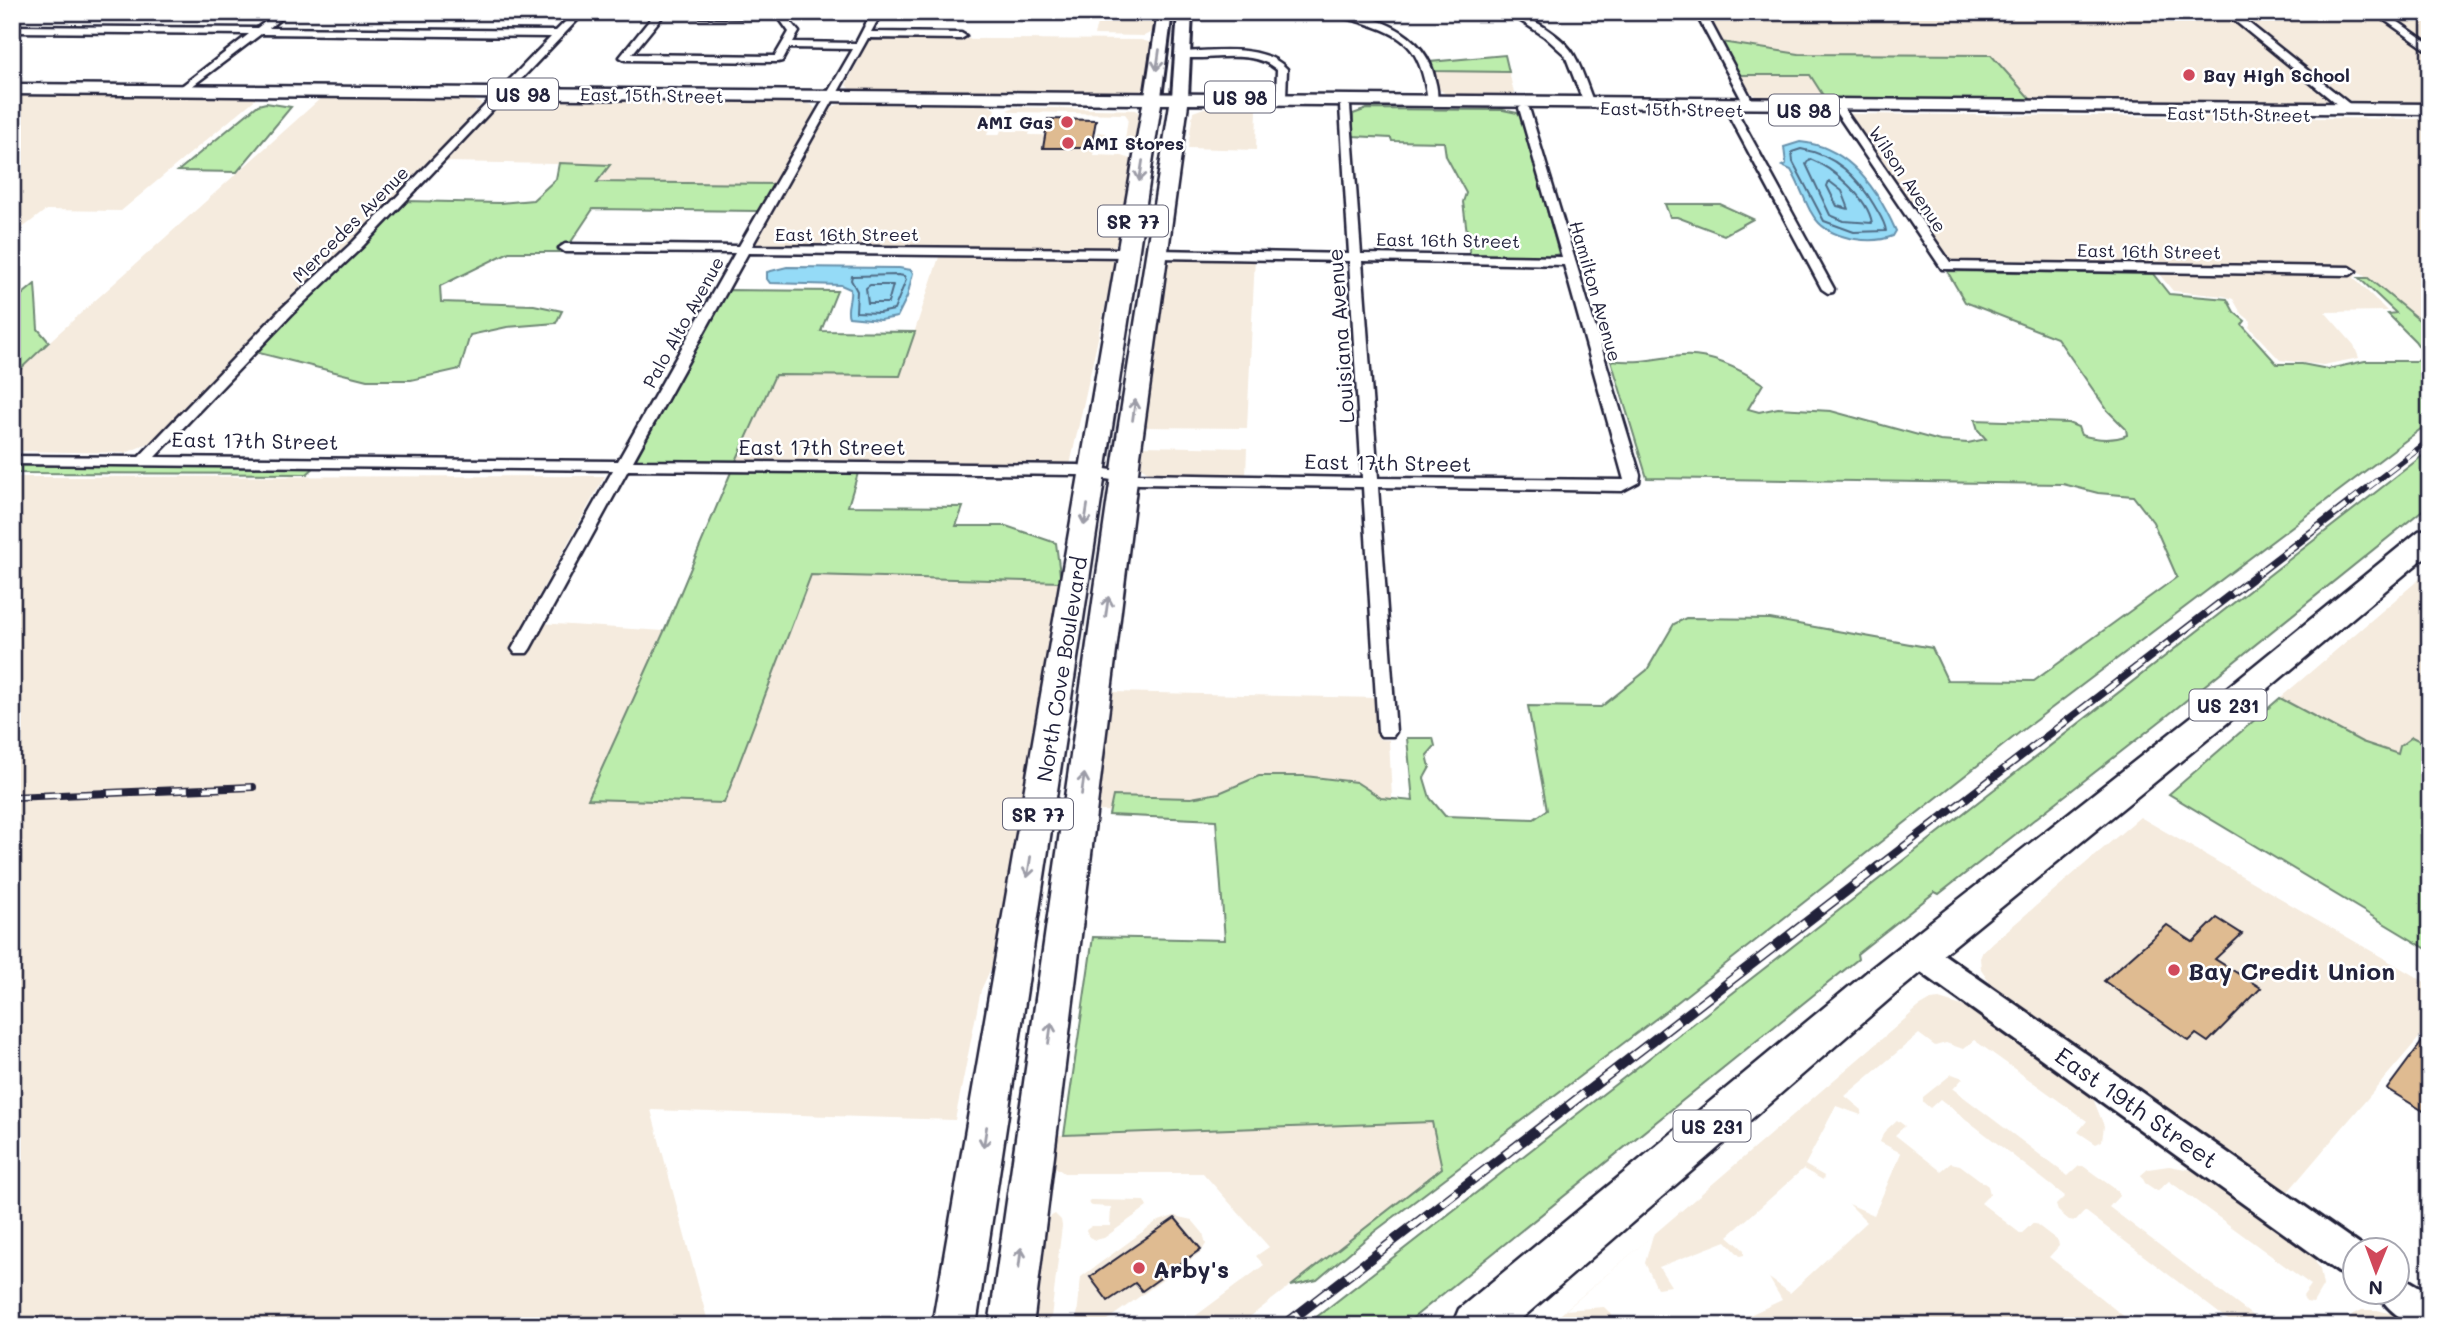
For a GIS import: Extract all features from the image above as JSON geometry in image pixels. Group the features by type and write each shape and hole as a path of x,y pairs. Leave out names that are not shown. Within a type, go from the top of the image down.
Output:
{"highway":[{"name":"US 231","path":"1476,1326 1918,953 2208,721 2430,537"},
{"name":"US 231","path":"1810,1044 1845,1015"}],"main road":[{"name":"North Cove Boulevard","path":"1012,1326 1109,475 1128,253 1165,12"},
{"name":"North Cove Boulevard","path":"954,1326 1109,475 1146,323 1159,254 1179,100 1184,13"},
{"name":"East 15th Street","path":"12,89 2189,110 2430,116"},
{"name":"East 15th Street","path":"1179,100 1281,98 1345,102"},
{"name":"East 15th Street","path":"2353,112 2430,109"},
{"name":"East 19th Street","path":"1918,953 2340,1252"},
{"path":"2410,1301 2430,1315"}],"street":[{"path":"183,90 284,12"},
{"name":"Mercedes Avenue","path":"144,460 580,12"},
{"name":"Palo Alto Avenue","path":"521,649 741,251 877,12"},
{"path":"1330,12 1383,28 1413,47 1426,64 1434,103"},
{"path":"1512,12 1538,28 1569,54 1589,104"},
{"path":"1700,12 1739,106 1828,289"},
{"path":"2229,12 2353,112"},
{"path":"2378,12 2430,48"},
{"path":"661,13 782,15 794,32 786,45 778,59 625,57 661,13"},
{"path":"12,29 561,34"},
{"path":"786,45 961,36"},
{"path":"1181,55 1246,55 1273,60 1282,69 1281,98"},
{"name":"Louisiana Avenue","path":"1345,102 1387,732"},
{"name":"Hamilton Avenue","path":"1523,104 1632,475 1629,483"},
{"name":"Wilson Avenue","path":"1838,107 1946,266"},
{"name":"East 16th Street","path":"565,248 1128,253"},
{"name":"East 16th Street","path":"1159,254 1355,255 1569,261"},
{"name":"East 16th Street","path":"1946,266 2350,271"},
{"name":"East 17th Street","path":"12,460 976,468 1372,483 1620,487 1629,483"}],"shaded area":[{"path":"1100,12 1157,12 1154,31 1144,36 1094,35"},
{"path":"1705,12 2224,12 2326,94 2330,102 2033,102 1991,55 1799,54 1755,48 1721,42"},
{"path":"2234,12 2373,12 2430,52 2430,106 2360,104 2343,98"},
{"path":"2382,12 2430,12 2430,45"},
{"path":"870,38 1141,40 1152,43 1146,89 1135,93 851,90 846,85"},
{"path":"1433,71 1509,72 1515,97 1446,94 1436,87"},
{"path":"1739,75 1811,75 1826,100 1759,99 1749,91"},
{"path":"12,95 258,97 121,211 46,210 12,236"},
{"path":"321,98 471,100 482,104 393,200 156,440 126,453 12,451 12,375"},
{"path":"510,101 803,103 812,105 816,110 776,184 596,182 609,165 443,162 490,111 498,104"},
{"path":"840,104 988,105 995,109 987,135 999,135 1005,121 1008,122 1005,131 1030,131 1029,135 1096,136 1097,132 1105,133 1106,137 1097,137 1093,155 1122,156 1134,160 1119,243 1110,249 750,247 828,109"},
{"path":"1014,107 1136,110 1141,115 1136,147 1128,150 1124,147 1128,118 1125,114 1007,110"},
{"path":"1207,107 1257,108 1256,150 1188,148 1193,112"},
{"path":"1848,114 2430,119 2430,329 2353,267 1950,263"},
{"path":"940,254 1102,256 1115,261 1070,465 736,461 775,375 900,376"},
{"path":"1181,257 1255,257 1247,428 1144,427 1168,263"},
{"path":"2153,272 2356,275 2354,278 2387,311 2325,312 2354,345 2359,358 2323,365 2280,360 2249,327 2251,321 2241,313 2233,299 2173,291 2159,274"},
{"path":"1141,446 1247,448 1246,477 1154,475 1140,467"},
{"path":"605,476 524,622 664,631 588,799 724,803 811,575 1061,582 997,955 981,990 955,1120 651,1110 709,1326 12,1326 12,477"},
{"path":"2430,570 2430,777 2280,698"},
{"path":"1111,692 1377,698 1379,739 1389,740 1393,817 1096,811"},
{"path":"2140,817 2430,985 2430,1025 2286,1194 1993,987 1981,969 1980,958 1983,951"},
{"path":"1939,999 1969,1008 2201,1173 2340,1274 2311,1253 2320,1269 2323,1286 2313,1303 2306,1302 2303,1296 2311,1285 2169,1181 2157,1191 2145,1183 2141,1175 2148,1169 2169,1166 2197,1171 2092,1096 2104,1126 2102,1141 2096,1144 2078,1132 2087,1121 1974,1040 1963,1049 1946,1043 1935,1046 1919,1034 1845,1096 1862,1110 1861,1115 1836,1106 1805,1165 1824,1176 1823,1180 1803,1169 1728,1236 1744,1250 1744,1255 1740,1256 1726,1241 1659,1267 1671,1286 1657,1288 1645,1263 1653,1235 1919,1007"},
{"path":"1952,1074 1963,1078 1953,1089 2068,1176 2079,1166 2083,1166 2118,1191 2119,1196 2109,1207 2266,1326 2236,1326 2085,1211 2076,1221 2069,1220 2058,1211 2056,1205 2065,1196 1940,1099 1930,1108 1923,1102 1923,1097"},
{"path":"1897,1120 1905,1126 1895,1135 1941,1171 1951,1163 1960,1165 1988,1186 1990,1194 1981,1203 2021,1234 2032,1224 2036,1224 2058,1241 2059,1246 2049,1257 2136,1326 1726,1326 1782,1300 1769,1278 1790,1293 1867,1222 1849,1204 1874,1215 1901,1153 1880,1142 1884,1132"},
{"path":"1432,1122 1442,1168 1238,1326 1182,1326 1264,1265 1256,1256 1269,1247 1203,1173 1064,1173 1052,1165 1046,1219 1055,1214 1061,1220 1062,1226 1050,1326 1032,1326 1055,1135"},
{"path":"1091,1200 1144,1201 1147,1207 1104,1238 1095,1240 1089,1237 1086,1230 1092,1226 1110,1226 1111,1207 1092,1206 1088,1203"},
{"path":"1174,1216 1192,1220 1203,1233 1206,1244 1201,1252 1099,1326 1076,1326 1081,1277 1156,1222"},
{"path":"2385,1306 2413,1326 2345,1326 2352,1315 2362,1310 2377,1310 2397,1315"},
{"path":"1604,1307 1612,1315 1612,1325 1591,1326 1583,1317 1573,1326 1547,1326 1566,1310"}],"green space":[{"path":"1721,42 1799,54 1991,55 2033,102 1826,100 1810,75 1739,75"},
{"path":"1505,55 1509,72 1433,71 1430,62"},
{"path":"266,103 291,107 237,172 178,171 258,105"},
{"path":"1367,109 1503,110 1517,113 1522,118 1559,254 1548,257 1470,256 1463,202 1466,193 1446,156 1444,142 1392,141 1391,138 1353,136 1353,114"},
{"path":"559,163 610,165 597,182 776,184 758,211 593,209 569,245 561,244 557,251 563,252 509,252 440,286 441,302 534,305 562,311 556,323 507,327 470,335 460,369 411,380 367,380 255,352 406,201 500,203 533,200 556,179"},
{"path":"1665,204 1720,204 1753,219 1724,235 1677,217 1670,217"},
{"path":"1947,271 2153,274 2169,294 2227,299 2234,312 2245,321 2242,325 2277,364 2302,364 2328,369 2365,361 2417,361 2424,354 2388,314 2396,313 2359,278 2368,278 2430,329 2430,422 2024,729 1666,1011 1374,1232 1317,1280 1291,1286 1442,1168 1432,1122 1064,1135 1093,937 1225,940 1216,820 1109,815 1113,796 1191,798 1219,793 1259,776 1305,776 1356,782 1381,798 1413,801 1407,738 1433,738 1435,746 1427,755 1430,767 1424,778 1430,798 1445,816 1534,819 1547,810 1528,706 1601,707 1647,670 1674,624 1686,618 1770,619 1932,648 1947,680 2034,681 2177,577 2153,522 2133,496 2098,493 2063,484 1647,478 1611,360 1702,357 1734,368 1763,384 1748,409 1759,412 1778,408 1831,411 1940,441 1968,443 1986,439 1978,430 1975,420 2068,423 2078,427 2081,435 2116,438 2127,435 2126,429 2108,411 2057,338 1965,302"},
{"path":"35,284 38,329 49,342 12,377 12,303"},
{"path":"727,290 837,291 821,331 915,332 900,376 775,375 736,461 635,461"},
{"path":"2430,450 2430,504 2163,719 1939,894 1935,892 1857,954 1858,959 1403,1326 1305,1326"},
{"path":"12,465 315,467 307,474 12,473"},
{"path":"731,472 858,473 848,506 963,507 956,526 1006,526 1056,543 1061,582 811,575 724,803 588,799 667,625"},
{"path":"2280,698 2362,742 2398,754 2400,746 2412,737 2430,746 2430,951 2169,794"}],"water":[{"path":"1800,142 1833,152 1860,173 1889,216 1896,231 1893,236 1874,240 1855,239 1839,235 1819,223 1812,215 1791,170 1782,166 1786,164 1784,147"},
{"path":"787,267 899,268 911,270 913,273 907,297 897,317 880,320 849,317 850,289 841,285 770,283 767,272"}],"building":[{"path":"1048,119 1096,120 1091,148 1043,148"},
{"name":"Bay Credit Union","path":"2217,918 2242,934 2215,959 2261,988 2208,1042 2196,1034 2189,1041 2104,981 2167,925 2193,942"},
{"path":"2430,1031 2430,1115 2387,1089"},
{"name":"Arby's","path":"1175,1218 1201,1249 1142,1291 1135,1283 1108,1301 1090,1277"}],"railway":[{"path":"2349,502 2430,440"},
{"path":"1877,867 2352,501"},
{"path":"12,797 253,787"},
{"path":"1283,1326 1879,866"}],"place":[{"name":"Bay High School","path":"2189,75"},
{"name":"AMI Gas","path":"1067,122"},
{"name":"AMI Stores","path":"1068,143"},
{"name":"Bay Credit Union","path":"2174,970"},
{"name":"Arby's","path":"1139,1268"}]}
